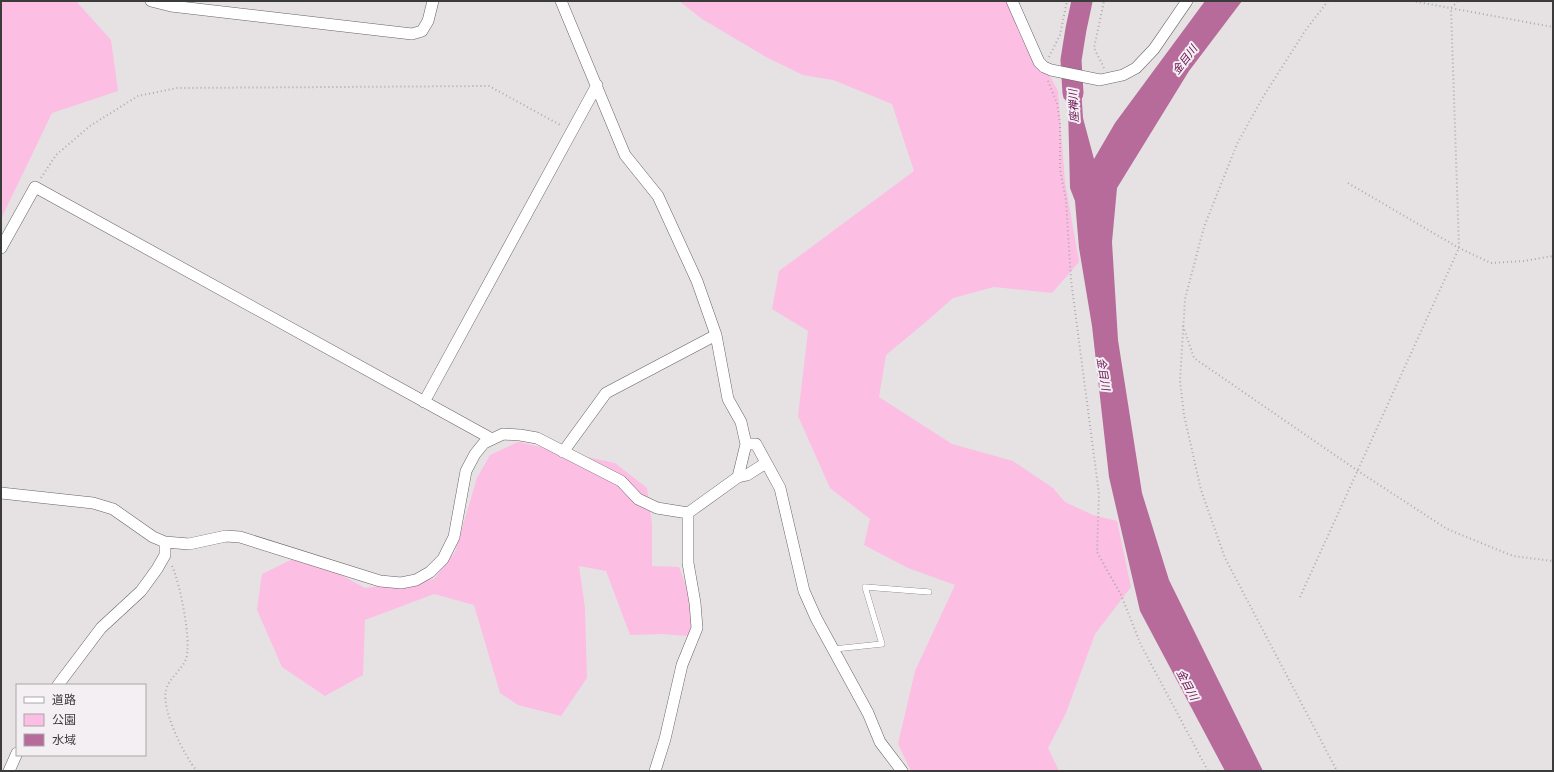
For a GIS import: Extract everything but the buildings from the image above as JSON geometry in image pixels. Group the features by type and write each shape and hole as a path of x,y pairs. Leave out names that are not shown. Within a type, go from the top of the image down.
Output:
{"street":[{"path":"150,1 412,34 422,31 428,21 433,1"},
{"path":"561,1 625,155 658,196 698,280 716,335 728,399 741,422 746,444 738,477"},
{"path":"1012,1 1039,62 1048,69 1104,79 1123,75 1136,68 1154,49 1187,1"},
{"path":"424,402 597,85"},
{"path":"1,248 35,187 492,439"},
{"path":"563,452 606,393 716,335"},
{"path":"1,493 93,503 113,509 153,537 164,542 189,544 226,536 240,537 380,581 401,583 416,580 430,572 443,559 454,537 466,471 475,454 484,443 503,434 537,438 621,481 638,499 657,508 688,513 738,477 747,475 766,463"},
{"path":"746,444 756,444 780,488 804,591 816,618 868,713 880,742 902,771"},
{"path":"655,771 666,739 682,665 697,628 695,603 688,562 688,513"},
{"path":"59,684 101,628 141,591 165,555 164,542"},
{"path":"9,771 16,755"}],"lane":[{"path":"834,649 882,644 865,587 929,592"}],"path":[{"path":"1067,1 1060,35 1048,69 1057,103 1060,124 1060,170 1066,200 1071,280 1098,494 1097,552 1121,595 1146,656 1208,771"},
{"path":"1104,1 1094,48 1104,79"},
{"path":"1328,1 1305,31 1263,97 1237,144 1204,227 1184,299 1180,381 1184,415 1202,490 1225,558 1337,771"},
{"path":"1412,1 1553,27"},
{"path":"1300,597 1459,248 1452,8 1458,1"},
{"path":"35,187 56,154 90,126 138,96 177,88 488,86 572,132"},
{"path":"1348,183 1459,248 1491,263 1524,261 1553,256"},
{"path":"1183,325 1194,358 1358,471 1447,529 1514,556 1553,561"},
{"path":"165,555 173,568 185,615 188,646 186,658 169,683 166,692 167,708 184,751 197,771"}],"green space":[{"path":"1,1 76,1 111,40 118,91 52,113 1,219"},
{"path":"679,1 1009,1 1058,91 1065,181 1079,262 1052,293 994,287 953,298 886,355 879,397 952,444 1013,461 1053,488 1065,502 1093,515 1117,521 1131,587 1095,634 1066,713 1048,748 1059,771 911,771 898,744 915,671 955,585 908,568 864,545 870,519 830,488 798,416 808,331 772,309 779,271 914,171 892,104 833,80 803,75 766,57 702,19"},
{"path":"518,442 615,463 647,488 652,524 652,566 679,567 697,616 689,636 661,634 630,635 606,571 579,566 585,608 587,678 561,716 518,705 500,693 474,605 434,594 365,620 363,675 325,696 282,667 257,610 262,574 303,554 365,588 434,579 455,552 477,478 490,455"}],"water":[{"name":"金目川","path":"1205,1 1242,1 1189,71 1117,188 1112,242 1118,340 1142,493 1169,580 1263,771 1225,771 1140,611 1109,477 1092,326 1079,248 1075,201 1070,188 1068,106 1077,25 1083,118 1094,159 1115,123"}],"waterway":[{"name":"座禅川","path":"1073,93 1071,60 1082,1"}]}
